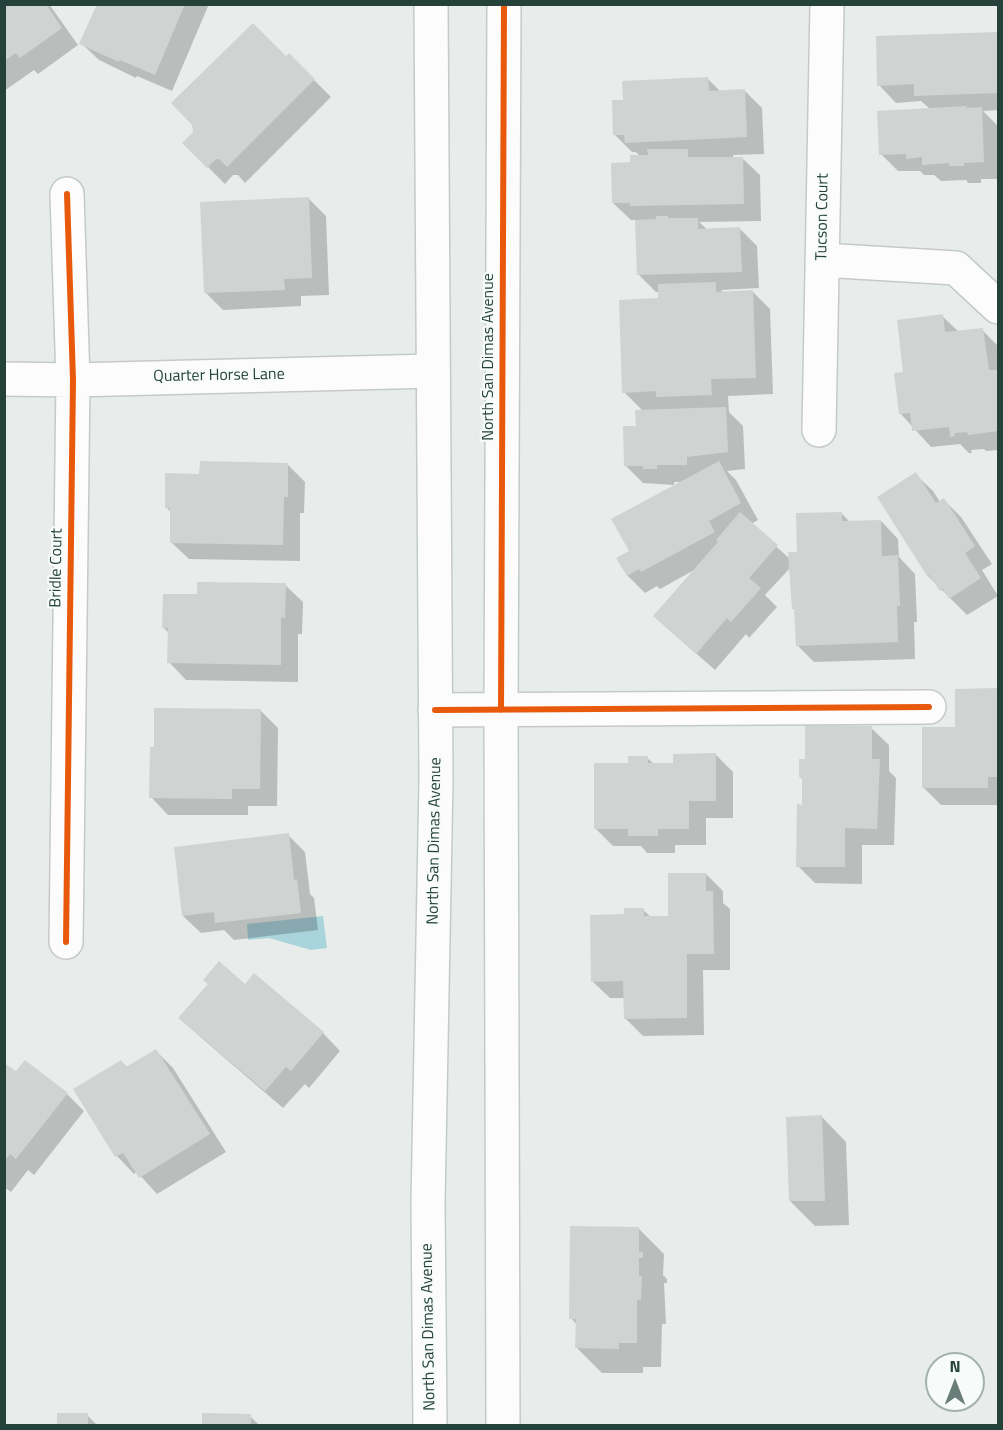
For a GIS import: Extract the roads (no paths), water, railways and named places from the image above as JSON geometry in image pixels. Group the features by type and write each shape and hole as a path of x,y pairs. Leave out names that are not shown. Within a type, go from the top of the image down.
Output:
{"main road":[{"name":"North San Dimas Avenue","path":"430,1425 428,1203 436,792 431,4"},
{"name":"North San Dimas Avenue","path":"502,1425 501,710 504,4"},
{"name":"Tucson Court","path":"819,430 827,4"},
{"name":"Bridle Court","path":"66,942 73,380 67,194"},
{"path":"822,260 956,268 999,307"},
{"name":"Quarter Horse Lane","path":"4,379 73,380 433,371"},
{"path":"435,710 929,707"}],"water":[{"path":"323,916 327,948 311,950 269,938 248,940 247,924"}]}
